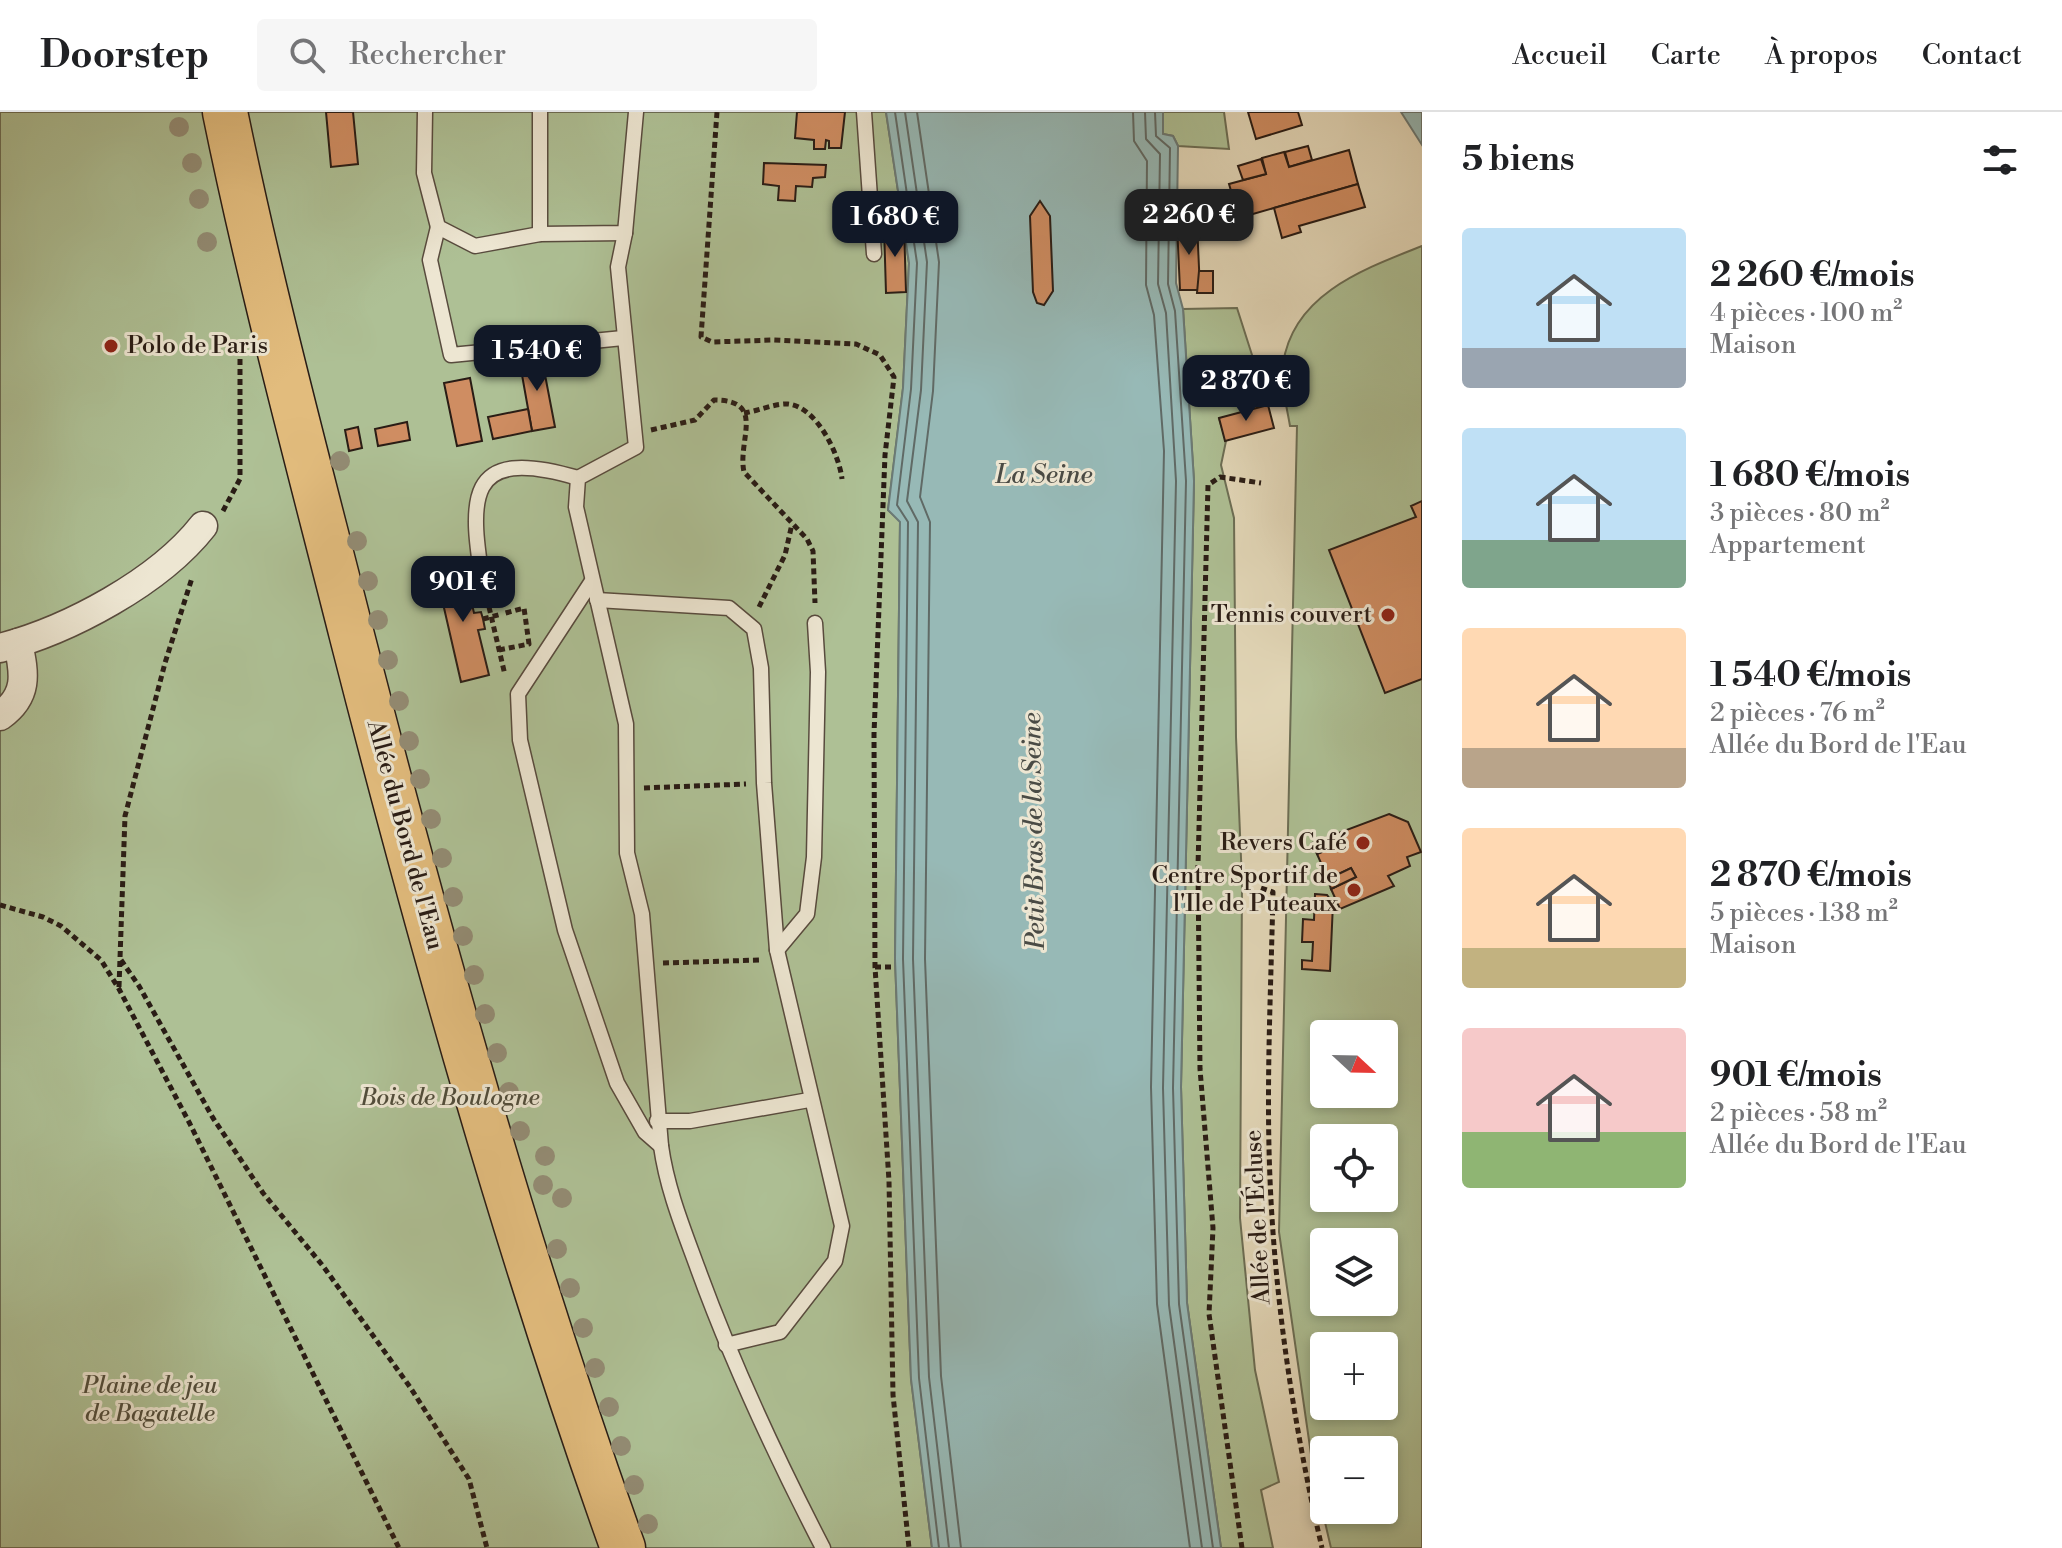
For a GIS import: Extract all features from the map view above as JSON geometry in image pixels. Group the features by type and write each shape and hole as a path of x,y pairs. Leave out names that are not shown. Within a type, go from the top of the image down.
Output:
{"main road":[{"name":"Allée du Bord de l'Eau","path":"225,112 294,410 417,888 581,1431 623,1548"}],"street":[{"path":"0,716 15,706 24,687 9,645 106,605 184,550 212,520"}],"lane":[{"path":"425,112 424,173 438,227 430,260 451,355 623,338"},
{"path":"540,112 540,234"},
{"path":"484,591 473,525 480,486 491,474 512,467 549,469 578,478 636,447 618,267 625,233 636,112"},
{"path":"864,112 874,254"},
{"path":"438,227 475,246 540,234 625,233"},
{"path":"578,478 576,507 626,724 627,853 642,914 657,1121 666,1179 726,1345 775,1454 823,1548"},
{"path":"592,581 518,694 520,740 565,930 617,1083 645,1132 661,1146"},
{"path":"597,600 729,608 754,629 761,668 764,783 778,955 809,1100 842,1226 835,1261 780,1332 726,1345"},
{"path":"778,955 807,914 814,857 818,672 815,623"},
{"path":"657,1121 690,1121 809,1100"}],"path":[{"path":"717,112 701,337 712,342 774,340 856,344 880,355 894,377 885,455 874,734 875,967 889,1181 893,1395 909,1548"},
{"path":"212,520 241,477 240,333"},
{"path":"635,434 695,420 714,400 731,400 744,413 744,472 813,551 815,623"},
{"path":"744,413 786,404 801,407 834,450 842,479"},
{"path":"212,520 241,477"},
{"path":"1242,1548 1209,1314 1213,1228 1200,1069 1198,866 1208,485 1220,477 1261,483"},
{"path":"749,625 785,555 792,524"},
{"path":"119,989 125,816 165,663 196,563"},
{"path":"484,591 509,689 518,694"},
{"path":"483,619 524,608 529,644 499,650"},
{"path":"627,789 764,783"},
{"name":"Allée de l'Écluse","path":"1261,888 1273,892 1270,1179 1277,1275 1292,1398 1322,1548"},
{"path":"0,905 43,917 61,926 101,960 119,989 190,1124 399,1548"},
{"path":"646,963 778,955"},
{"path":"121,960 139,986 213,1118 254,1180 323,1266 410,1387 469,1479 487,1548"},
{"path":"875,967 894,967"}],"green space":[{"name":"Bois de Boulogne","path":"0,112 886,112 909,263 903,388 888,510 900,521 895,959 911,1379 932,1548 0,1548"},
{"path":"1163,112 1224,112 1229,149 1178,146 1173,136 1163,134"},
{"name":"Centre Sportif de l'Ile de Puteaux","path":"1422,246 1422,1548 1331,1548 1325,1524 1398,1524 1398,1436 1310,1436 1310,1447 1279,1232 1297,426 1290,426 1282,371 1289,340 1316,302 1334,287 1377,264"},
{"path":"1237,308 1268,405 1219,419 1226,441 1221,465 1234,518 1236,737 1242,882 1240,1218 1255,1370 1279,1482 1261,1490 1273,1548 1221,1548 1187,1303 1181,1087 1194,481 1183,309"}],"water":[{"name":"La Seine","path":"886,112 1163,112 1163,134 1173,136 1178,146 1176,283 1183,309 1194,481 1181,1087 1187,1303 1221,1548 932,1548 911,1379 895,959 900,522 888,510 903,388 909,263"},
{"path":"1401,112 1422,112 1422,145"}],"building":[{"path":"326,112 353,112 358,164 331,167"},
{"path":"797,112 845,112 841,148 829,148 829,141 826,140 825,149 814,149 814,140 795,138"},
{"path":"1248,112 1298,112 1302,125 1256,139"},
{"path":"1308,146 1312,160 1289,167 1285,152"},
{"path":"1349,150 1358,184 1239,218 1229,184 1266,174 1262,158 1284,152 1289,167"},
{"path":"1261,159 1266,174 1243,180 1238,166"},
{"path":"764,163 826,165 825,177 813,178 812,187 796,186 795,201 778,200 779,186 763,184"},
{"path":"1358,184 1365,207 1299,226 1301,232 1282,238 1274,208"},
{"path":"1040,201 1050,216 1053,291 1044,305 1037,303 1033,292 1030,216"},
{"path":"1197,223 1200,290 1180,290 1177,224"},
{"path":"904,225 906,292 886,293 884,226"},
{"path":"1199,271 1213,271 1213,293 1197,293"},
{"path":"541,354 555,427 532,431 519,358"},
{"path":"470,378 482,441 457,446 444,383"},
{"path":"1268,405 1274,428 1225,441 1219,418"},
{"path":"528,409 532,431 493,439 488,417"},
{"path":"407,422 410,440 378,446 375,429"},
{"path":"358,427 362,448 349,451 345,430"},
{"name":"Tennis couvert","path":"1422,501 1422,679 1385,693 1329,550 1416,517 1411,506"},
{"path":"463,566 474,613 481,612 483,619 485,629 478,630 489,675 461,682 436,573"},
{"path":"1389,814 1408,822 1421,852 1407,857 1410,866 1388,876 1394,886 1340,909 1331,889 1356,877 1351,868 1328,879 1317,854 1329,849 1325,838"},
{"path":"1325,838 1329,849 1317,854 1312,843"},
{"path":"1351,868 1356,877 1331,889 1328,879"},
{"path":"1315,894 1327,895 1333,903 1330,971 1302,969 1302,960 1312,961 1313,942 1302,942 1303,919 1314,920"}],"place":[{"name":"Polo de Paris","path":"111,346"},
{"name":"Tennis couvert","path":"1388,615"},
{"name":"Revers Café","path":"1363,843"},
{"name":"Centre Sportif de l'Ile de Puteaux","path":"1354,890"}],"water label":[{"name":"Petit Bras de la Seine","path":"1034,831"}],"park label":[{"name":"Plaine de jeu de Bagatelle","path":"150,1400"}]}
